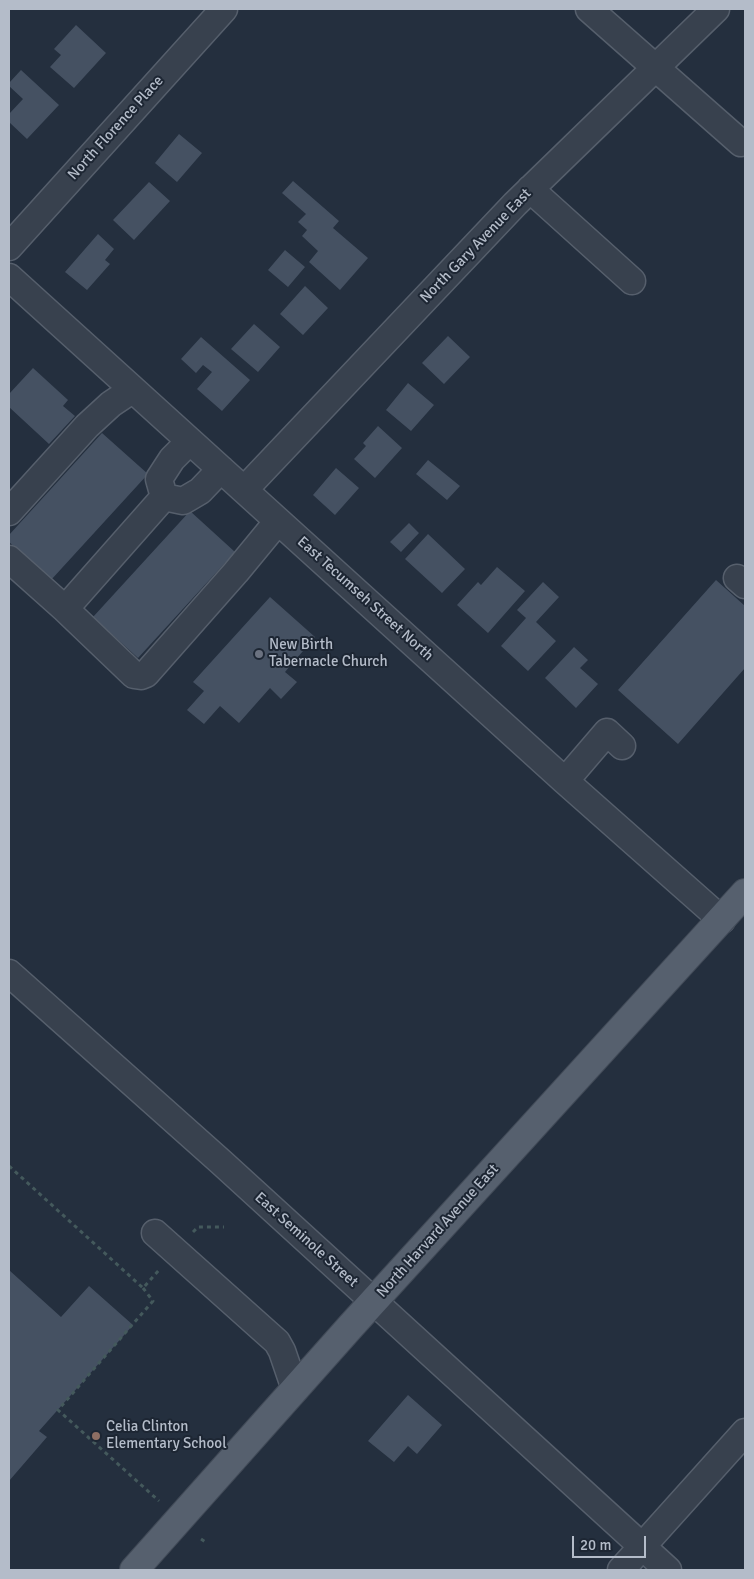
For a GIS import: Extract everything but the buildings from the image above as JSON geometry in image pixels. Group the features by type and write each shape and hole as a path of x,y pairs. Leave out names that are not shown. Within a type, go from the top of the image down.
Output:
{"main road":[{"name":"North Harvard Avenue East","path":"134,1570 295,1389 745,893"}],"street":[{"name":"North Florence Place","path":"9,247 224,9"},
{"path":"589,9 741,143"},
{"name":"North Gary Avenue East","path":"244,490 530,189 716,9"},
{"path":"530,189 632,281"},
{"name":"East Tecumseh Street North","path":"9,277 564,781 722,920"},
{"path":"9,512 87,426 111,404 132,390"},
{"path":"164,497 159,479 172,459 190,441"},
{"path":"164,497 183,501 200,491 221,469"},
{"path":"64,608 164,497"},
{"path":"9,559 134,675 141,676 146,674 236,572 278,521"},
{"path":"564,781 607,732 622,746"},
{"name":"East Seminole Street","path":"9,973 221,1162 668,1570"},
{"path":"155,1233 276,1342 284,1356 295,1389"},
{"path":"621,1570 745,1432"}],"path":[{"path":"9,1166 143,1288 153,1301 58,1410 160,1501"},
{"path":"143,1288 198,1227 224,1226"},
{"path":"202,1539 207,1544"}],"place":[{"name":"New Birth Tabernacle Church","path":"259,654"},
{"name":"Celia Clinton Elementary School","path":"96,1436"}]}
